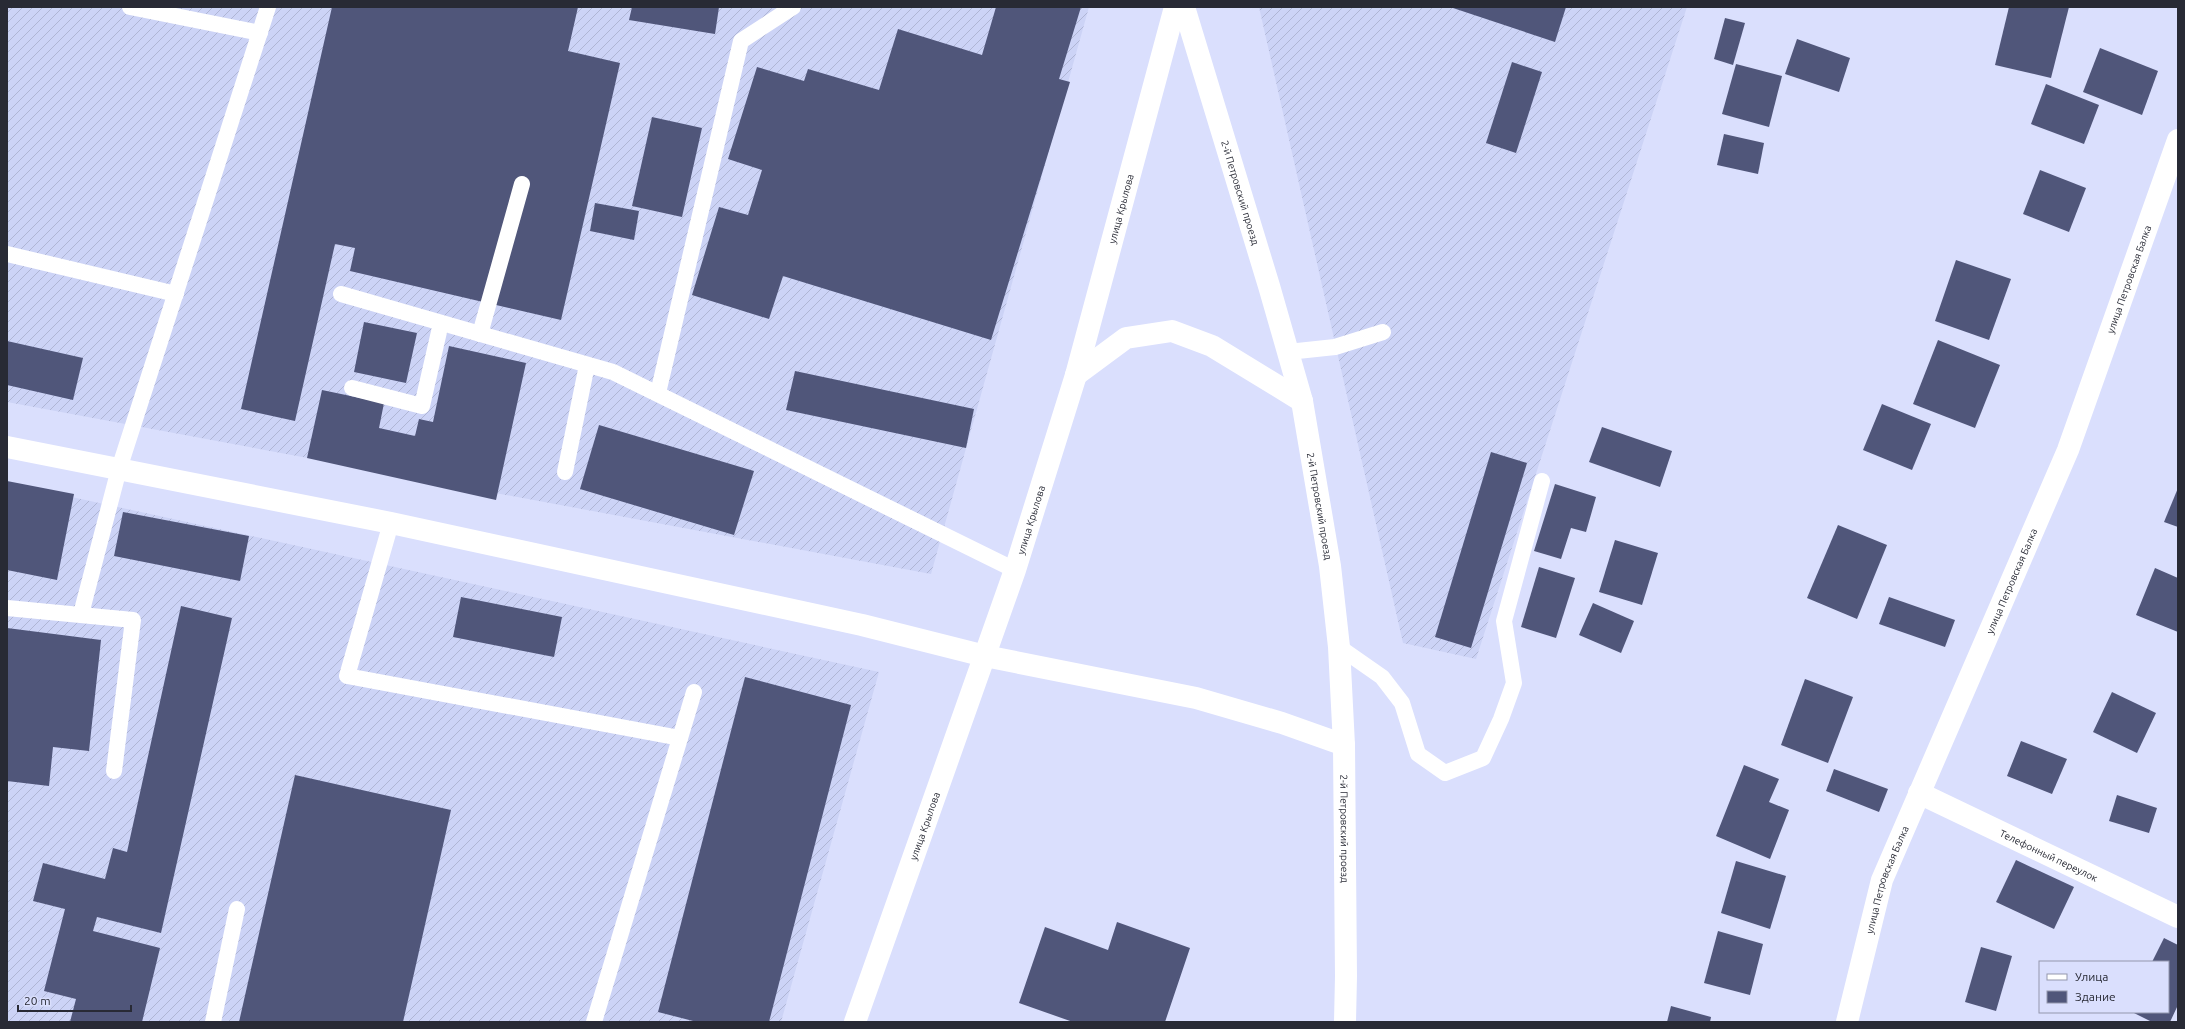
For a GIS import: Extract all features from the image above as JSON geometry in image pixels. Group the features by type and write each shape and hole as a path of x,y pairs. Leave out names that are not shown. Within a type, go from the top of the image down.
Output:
{"street":[{"name":"улица Крылова","path":"855,1022 1015,570 1076,375 1174,7"},
{"name":"2-й Петровский проезд","path":"1184,7 1302,401 1330,566 1339,647 1344,744 1345,1022"},
{"name":"улица Петровская Балка","path":"1847,1022 1882,880 2068,450 2178,140"},
{"path":"1076,375 1126,338 1172,331 1212,346 1302,401"},
{"path":"7,447 391,523 862,625 985,656 1196,698 1282,722 1344,744"},
{"name":"Телефонный переулок","path":"1919,793 2178,917"}],"lane":[{"path":"130,7 260,33"},
{"path":"81,614 119,469 268,7"},
{"path":"658,394 741,41 793,7"},
{"path":"480,334 522,184"},
{"path":"7,254 176,294"},
{"path":"341,294 613,372 1015,570"},
{"path":"352,388 422,406 441,323"},
{"path":"1288,352 1335,347 1382,332"},
{"path":"565,472 587,365"},
{"path":"1339,647 1382,678 1402,703 1418,754 1445,773 1483,758 1501,719 1514,683 1504,621 1542,482"},
{"path":"391,523 348,676 680,738"},
{"path":"7,608 133,620 114,771"},
{"path":"594,1022 694,692"},
{"path":"213,1022 237,909"}],"shaded area":[{"path":"7,7 1089,7 931,574 7,402"},
{"path":"1259,7 1687,7 1476,659 1403,643"},
{"path":"7,483 879,672 781,1022 7,1022"}],"building":[{"path":"332,7 578,7 568,51 620,63 561,320 350,271 355,248 335,244 295,421 241,409"},
{"path":"632,7 719,7 715,34 629,20"},
{"path":"996,7 1081,7 1059,79 1070,82 991,340 783,276 769,319 692,295 719,207 748,215 762,170 728,159 757,67 804,81 808,69 879,90 898,29 982,55"},
{"path":"1450,7 1566,7 1555,42"},
{"path":"2009,7 2069,7 2051,78 1995,65"},
{"path":"1725,18 1745,23 1733,65 1714,59"},
{"path":"1797,39 1850,58 1839,92 1785,74"},
{"path":"2100,48 2158,71 2142,115 2083,92"},
{"path":"1512,62 1542,72 1516,153 1486,143"},
{"path":"1736,64 1782,76 1769,127 1722,114"},
{"path":"2046,84 2099,105 2084,144 2031,124"},
{"path":"652,117 702,128 682,217 632,206"},
{"path":"1724,134 1764,143 1758,174 1717,165"},
{"path":"2040,170 2086,188 2069,232 2023,214"},
{"path":"595,203 639,211 634,240 590,231"},
{"path":"1956,260 2011,279 1989,340 1935,321"},
{"path":"364,322 417,333 406,383 354,372"},
{"path":"1938,340 2000,365 1975,428 1913,404"},
{"path":"7,341 83,358 73,400 7,385"},
{"path":"449,346 526,363 496,500 307,458 322,390 384,403 379,428 415,436 419,419 433,422"},
{"path":"795,371 974,409 966,448 786,410"},
{"path":"1882,404 1931,424 1912,470 1863,450"},
{"path":"599,425 754,471 734,535 580,489"},
{"path":"1602,427 1672,451 1660,487 1589,462"},
{"path":"1491,452 1527,463 1471,648 1435,637"},
{"path":"7,481 74,494 57,580 7,570"},
{"path":"1555,484 1596,497 1586,532 1571,528 1561,559 1534,551"},
{"path":"2178,488 2178,527 2164,522"},
{"path":"123,512 249,536 240,581 114,556"},
{"path":"1838,525 1887,545 1857,619 1807,598"},
{"path":"1615,540 1658,553 1642,605 1599,592"},
{"path":"1539,567 1575,578 1556,638 1521,627"},
{"path":"2155,568 2178,578 2178,632 2136,615"},
{"path":"461,597 562,617 554,657 453,637"},
{"path":"1889,597 1955,620 1945,647 1879,624"},
{"path":"1593,603 1634,621 1621,653 1579,635"},
{"path":"181,606 232,618 161,933 97,917 93,931 160,948 142,1022 70,1022 76,999 44,991 65,909 33,901 43,863 105,879 113,848 127,852"},
{"path":"7,628 101,640 89,751 53,747 49,786 7,781"},
{"path":"745,677 851,705 769,1022 697,1022 658,1012"},
{"path":"1805,679 1853,697 1828,763 1781,745"},
{"path":"2112,692 2156,713 2137,753 2093,732"},
{"path":"2021,741 2067,759 2052,794 2007,776"},
{"path":"1744,765 1779,779 1769,802 1789,810 1770,859 1716,836"},
{"path":"1834,769 1888,789 1879,812 1826,791"},
{"path":"295,775 451,810 403,1022 239,1022"},
{"path":"2117,795 2157,808 2149,833 2109,821"},
{"path":"2016,860 2074,887 2054,929 1996,902"},
{"path":"1736,861 1786,876 1770,929 1721,913"},
{"path":"1117,922 1190,948 1165,1022 1073,1022 1019,1003 1045,927 1108,950"},
{"path":"1718,931 1763,944 1750,995 1704,983"},
{"path":"2164,938 2178,945 2178,1005 2170,1022 2152,1022 2134,1013 2169,1013 2169,961 2152,961"},
{"path":"1981,947 2012,956 1996,1011 1965,1002"},
{"path":"1671,1006 1711,1017 1710,1022 1667,1022"}]}
